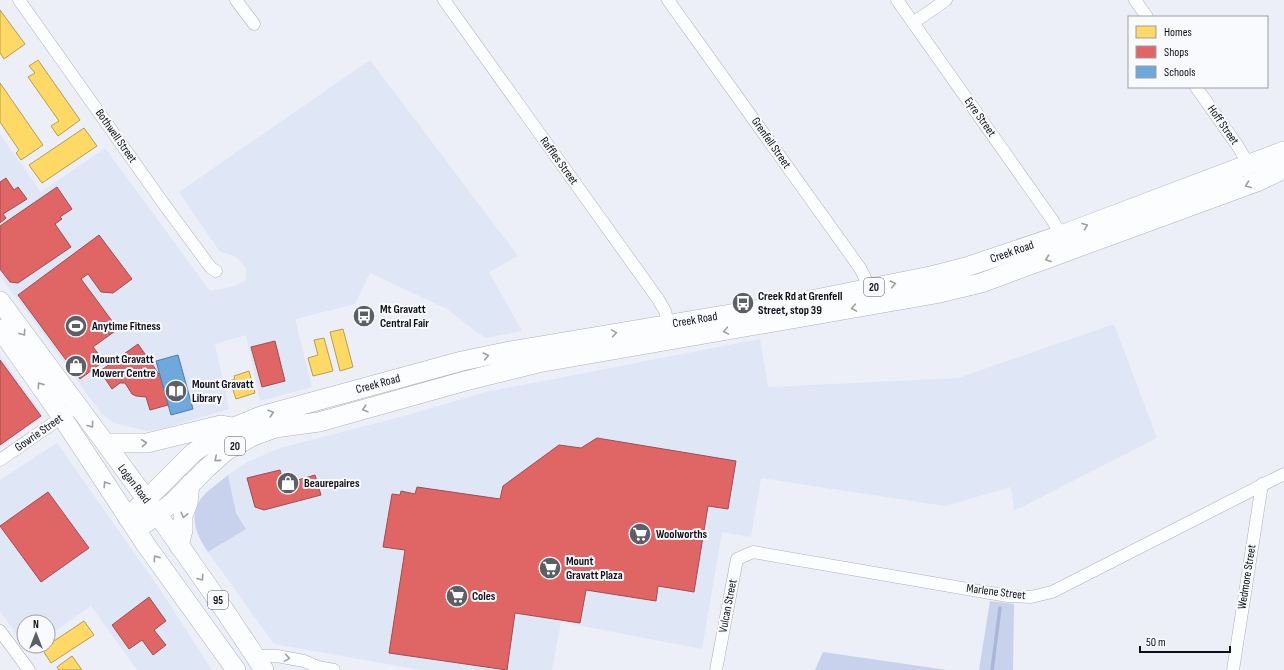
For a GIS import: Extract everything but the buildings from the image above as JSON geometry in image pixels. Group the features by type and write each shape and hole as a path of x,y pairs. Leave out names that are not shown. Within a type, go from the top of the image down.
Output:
{"main road":[{"name":"Creek Road","path":"132,523 152,507 193,453 234,427 261,416 462,362 517,350 796,303 935,275 966,267 1061,235 1284,151"},
{"name":"Creek Road","path":"152,507 175,500 226,451 253,436 275,428 319,422 465,381 538,364 962,288 1063,254 1258,181 1284,169"},
{"name":"Logan Road","path":"0,302 70,412 132,523 168,576 236,670"},
{"name":"Logan Road","path":"0,329 70,412 105,443 225,611 259,663"},
{"path":"105,443 147,443 221,425 234,427"},
{"path":"179,546 183,530 183,515 188,503 190,484"}],"street":[{"name":"Bothwell Street","path":"19,0 166,207 211,268 216,271"},
{"path":"236,0 254,24"},
{"name":"Raffles Street","path":"444,0 658,299 666,311 668,324"},
{"name":"Grenfell Street","path":"668,0 860,268 870,288"},
{"name":"Eyre Street","path":"897,0 1061,235"},
{"path":"913,23 946,0"},
{"path":"1134,0 1146,16"},
{"name":"Hoff Street","path":"1197,88 1237,145 1249,165"},
{"name":"Gowrie Street","path":"0,460 70,412"},
{"name":"Marlene Street","path":"753,552 1008,596 1031,597 1052,592 1284,474"},
{"name":"Wedmore Street","path":"1233,670 1262,484"},
{"name":"Vulcan Street","path":"716,670 737,559 753,552"},
{"path":"0,631 29,670"},
{"path":"259,663 276,656 304,661 316,669 334,670"}],"shaded area":[{"path":"370,60 518,256 489,272 522,331 486,338 447,309 370,273 355,304 295,319 312,387 260,401 246,335 215,344 229,409 165,428 147,431 114,423 102,414 0,276 0,134 41,192 105,148 210,291 232,287 246,280 246,268 235,256 220,252 179,192"},
{"name":"Mount Gravatt Plaza","path":"1114,324 1157,438 1014,511 1011,487 945,506 761,478 751,537 722,532 702,649 561,622 552,670 421,670 274,644 208,552 246,529 236,513 228,475 247,462 280,448 404,416 486,392 760,339 768,387 958,378"},
{"path":"0,355 44,416 0,448"},
{"path":"57,443 159,588 212,670 137,670 91,606 56,630 56,614 16,614 16,634 0,611 0,480"},
{"path":"228,475 236,513 246,529 208,552 196,528 196,507 206,493"},
{"path":"990,601 1014,604 1013,670 979,670"},
{"path":"823,652 947,670 815,670"}],"waterway":[{"path":"992,670 1000,608"}],"place":[{"name":"Creek Rd at Grenfell Street, stop 39","path":"743,303"},
{"name":"Mt Gravatt Central Fair","path":"364,316"},
{"name":"Anytime Fitness","path":"76,326"},
{"name":"Mount Gravatt Mowerr Centre","path":"76,366"},
{"name":"Mount Gravatt Library","path":"176,391"},
{"name":"Beaurepaires","path":"288,483"},
{"name":"Woolworths","path":"640,534"},
{"name":"Mount Gravatt Plaza","path":"550,568"},
{"name":"Coles","path":"457,596"}]}
